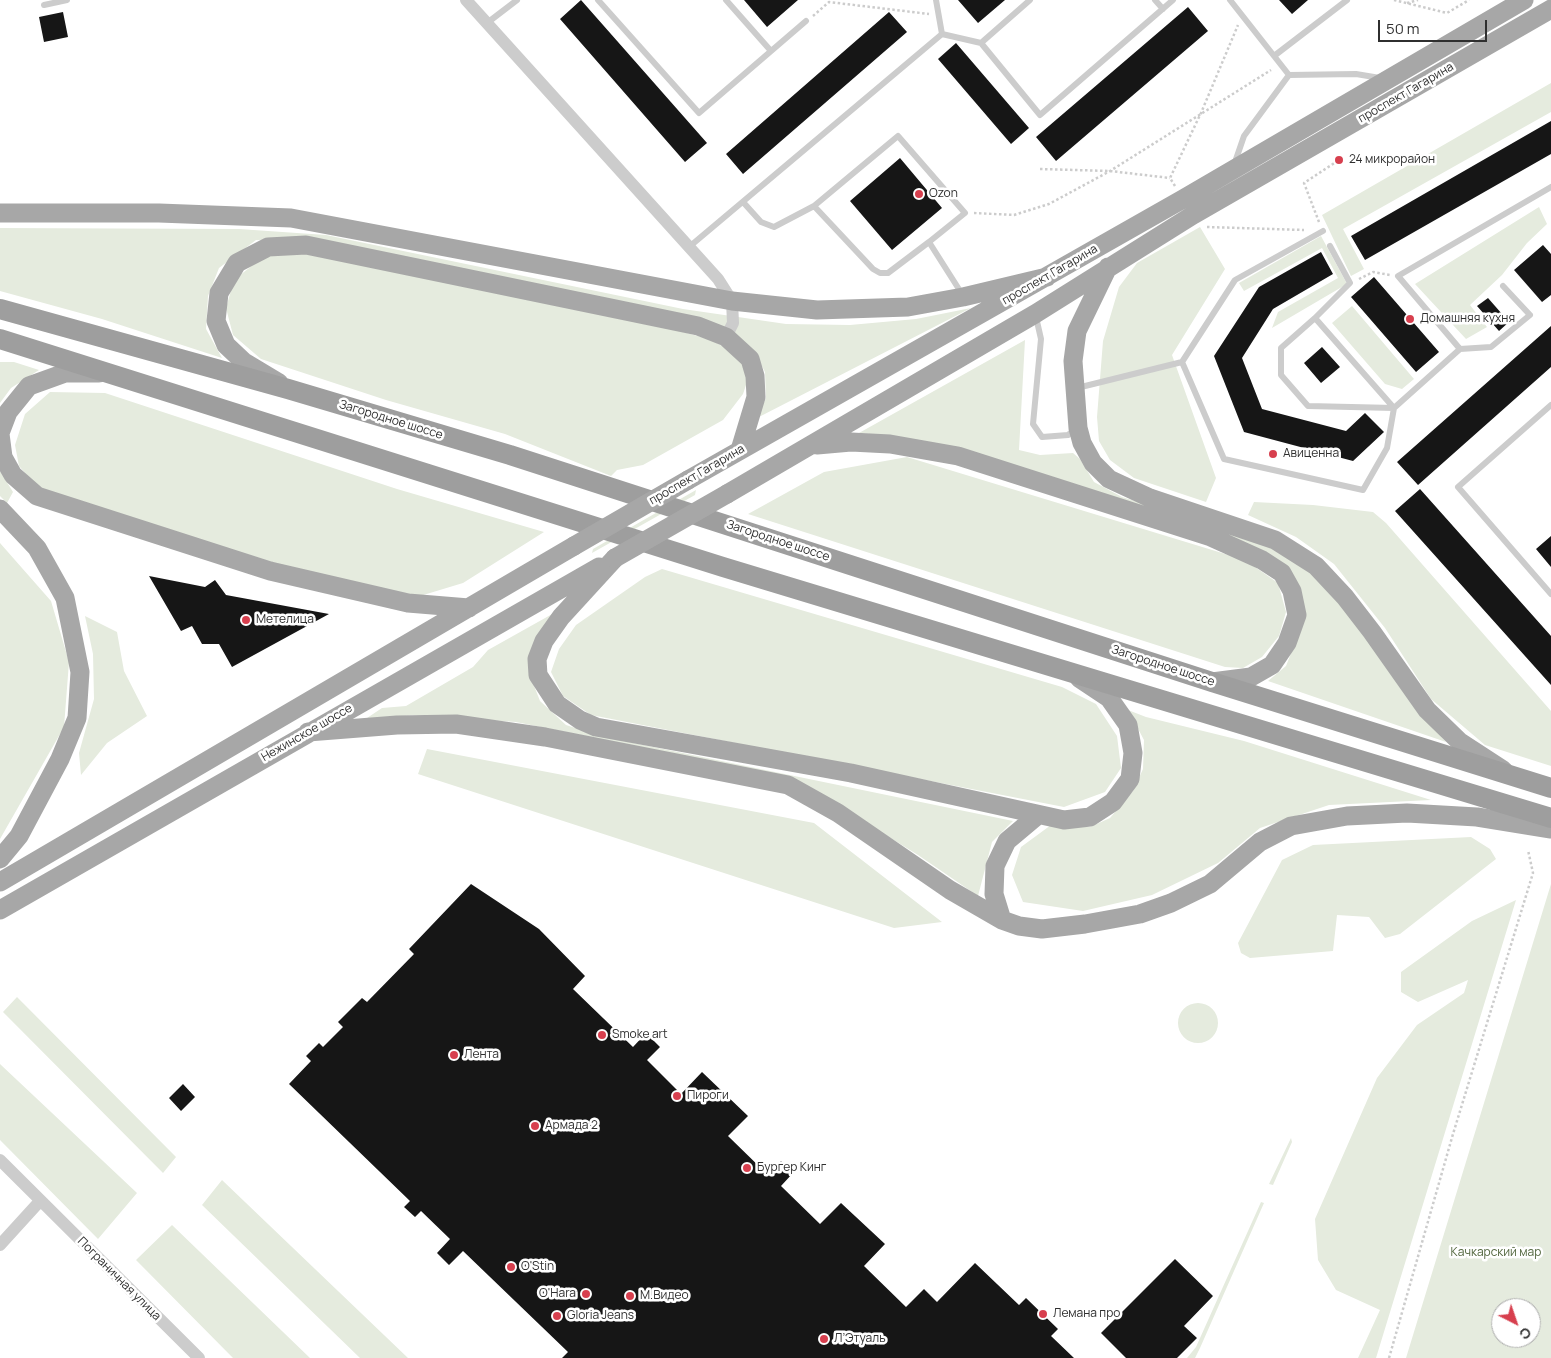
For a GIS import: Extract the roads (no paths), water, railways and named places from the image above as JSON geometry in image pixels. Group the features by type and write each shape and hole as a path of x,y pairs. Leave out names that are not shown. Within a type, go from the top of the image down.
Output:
{"highway":[{"name":"Загородное шоссе","path":"0,309 288,389 520,458 1212,682 1551,788"},
{"path":"0,339 733,570 1551,818"}],"main road":[{"name":"проспект Гагарина","path":"574,546 1232,172 1524,0"},
{"name":"проспект Гагарина","path":"615,558 811,446 1035,314 1109,266 1551,9"},
{"path":"0,214 159,213 291,218 732,301 817,310 908,307 963,298 1047,277"},
{"path":"288,389 238,356 226,345 216,321 219,293 237,263 268,247 306,244 698,326 726,337 750,359 755,376 756,397 740,450"},
{"path":"1109,266 1077,331 1073,361 1078,428 1082,443 1093,464 1109,479 1150,498 1275,540 1316,566 1346,597 1427,710 1460,742 1515,778"},
{"path":"111,373 65,373 29,386 8,412 0,434 3,457 10,469 37,496 280,574 408,603 469,608"},
{"path":"811,446 851,442 890,444 958,456 1211,537 1262,560 1282,573 1292,591 1297,615 1287,643 1272,665 1250,677 1212,682"},
{"path":"0,509 36,548 65,598 80,672 77,718 60,759 18,836 0,859"},
{"name":"Нежинское шоссе","path":"0,882 574,546"},
{"path":"615,558 560,617 544,641 537,659 538,675 557,704 580,720 596,727 851,773 1064,820 1090,816 1113,802 1130,779 1134,753 1128,725 1109,698 1074,674"},
{"name":"Нежинское шоссе","path":"0,910 615,558"},
{"path":"308,732 397,724 456,724 545,737 788,785 838,812 950,890 1002,920 1019,926 1042,929 1085,924 1140,914 1171,903 1210,884 1260,842 1291,826 1346,816 1407,813 1477,817 1551,829"},
{"path":"1002,920 994,894 995,866 1007,841 1038,814"}],"street":[{"path":"466,0 718,279 732,301 733,323 726,337"},
{"name":"Пограничная улица","path":"0,1160 199,1358"},
{"path":"0,1245 40,1201"}],"lane":[{"path":"44,5 67,0"},
{"path":"487,24 517,0"},
{"path":"598,0 699,113 806,21"},
{"path":"726,0 771,51"},
{"path":"936,0 942,34"},
{"path":"981,43 1030,0"},
{"path":"1154,0 1163,9"},
{"path":"942,34 981,43 1040,115 1173,0"},
{"path":"1230,0 1290,75 1356,74 1388,79"},
{"path":"1274,56 1347,0"},
{"path":"689,247 942,34"},
{"path":"1232,172 1244,136 1290,75"},
{"path":"742,202 761,222 774,227 814,206 898,136 965,213 888,273 880,273 873,269 814,206"},
{"path":"1460,350 1398,276 1551,187"},
{"path":"1074,389 1182,362 1235,280 1323,231"},
{"path":"929,242 963,298"},
{"path":"1330,246 1350,284 1316,318 1281,348 1281,375 1308,406 1394,408"},
{"path":"1182,362 1224,459 1362,490 1386,448 1394,408 1460,350 1491,347 1530,315 1503,286"},
{"path":"1035,314 1041,339 1032,424 1042,437 1068,435 1078,428"},
{"path":"1316,318 1394,408"},
{"path":"1550,591 1458,487 1551,406"}],"place":[{"name":"24 микрорайон","path":"1339,160"},
{"name":"Ozon","path":"919,194"},
{"name":"Домашняя кухня","path":"1410,319"},
{"name":"Авиценна","path":"1273,454"},
{"name":"Метелица","path":"246,620"},
{"name":"Smoke art","path":"602,1035"},
{"name":"Лента","path":"454,1055"},
{"name":"Пироги","path":"677,1096"},
{"name":"Армада 2","path":"535,1126"},
{"name":"Бургер Кинг","path":"747,1168"},
{"name":"O'Stin","path":"511,1267"},
{"name":"O'Hara","path":"586,1294"},
{"name":"М.Видео","path":"630,1296"},
{"name":"Лемана про","path":"1043,1314"},
{"name":"Gloria Jeans","path":"557,1316"},
{"name":"Л’Этуаль","path":"824,1339"}],"park label":[{"name":"Качкарский мар","path":"1496,1253"}]}
